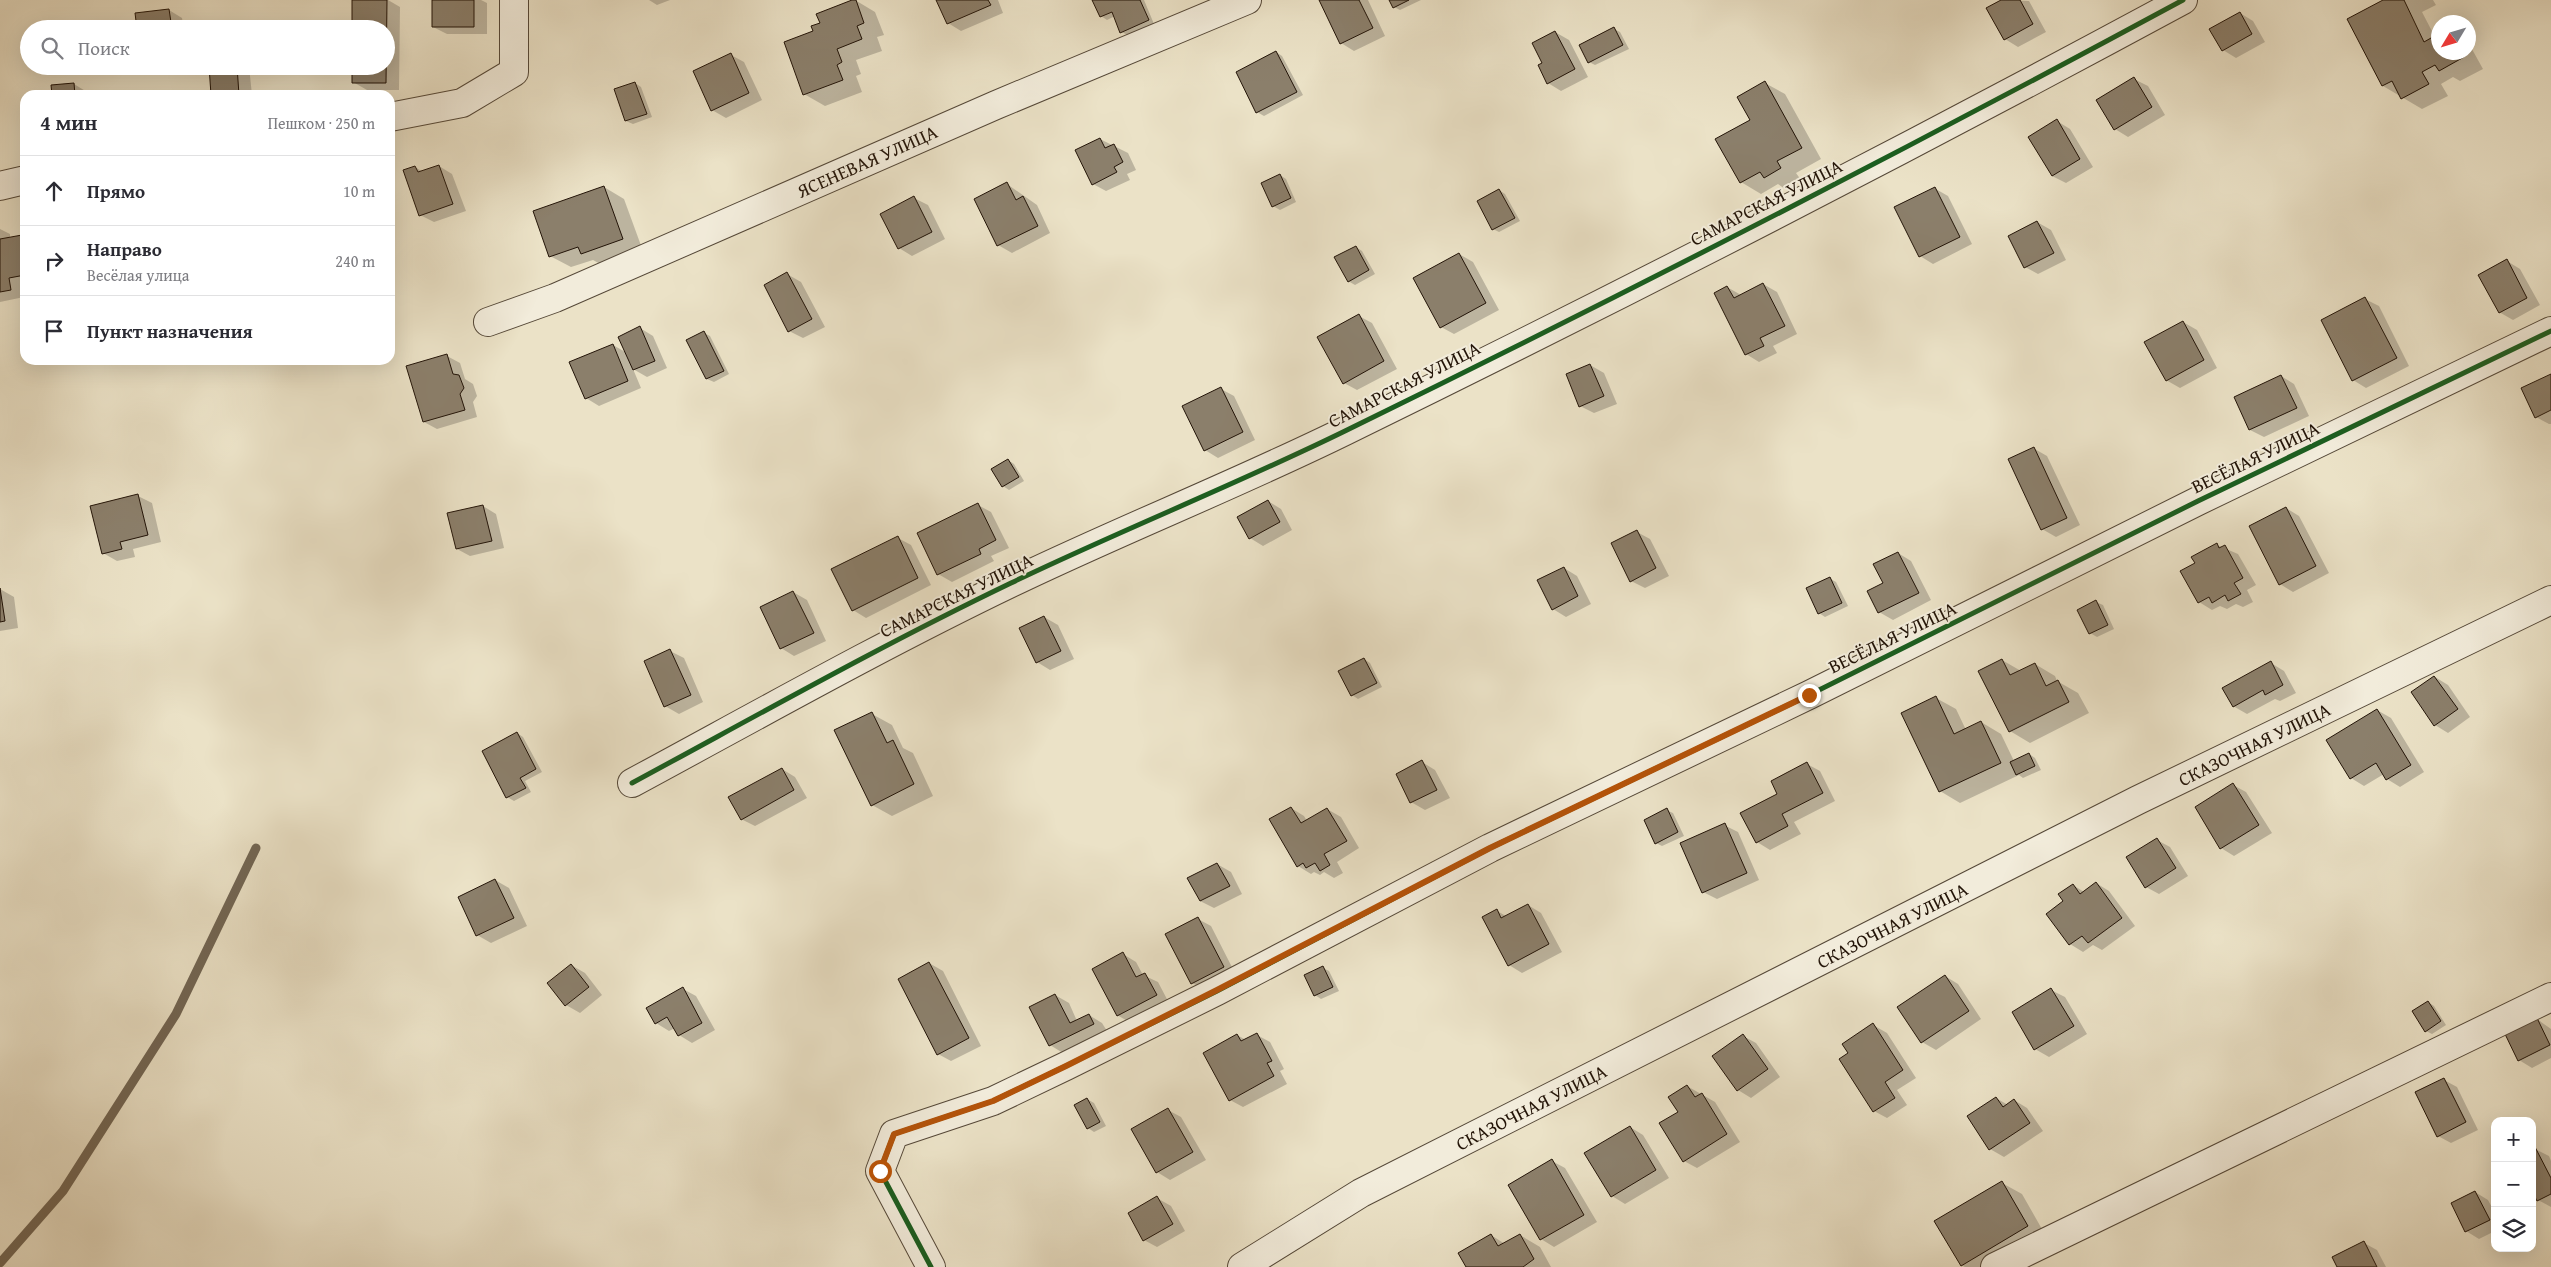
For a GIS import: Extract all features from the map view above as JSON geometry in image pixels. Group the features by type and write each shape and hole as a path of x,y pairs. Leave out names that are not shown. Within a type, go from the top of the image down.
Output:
{"street":[{"path":"395,116 462,103 514,72 514,0"},
{"name":"ЯСЕНЕВАЯ УЛИЦА","path":"488,322 556,298 996,105 1247,0"},
{"name":"САМАРСКАЯ УЛИЦА","path":"632,783 863,658 1011,583 1342,433 1956,123 2183,0"},
{"path":"0,186 20,181"},
{"name":"ВЕСЁЛАЯ УЛИЦА","path":"931,1267 880,1171 894,1134 993,1101 1066,1066 1490,848 1809,695 2198,501 2551,331"},
{"name":"СКАЗОЧНАЯ УЛИЦА","path":"1242,1267 1361,1193 2138,800 2551,600"},
{"path":"1995,1267 2551,997"}],"building":[{"path":"352,0 387,0 387,20 352,20"},
{"path":"432,0 474,0 474,27 432,27"},
{"path":"856,0 864,23 857,26 862,39 837,49 842,62 837,65 843,80 803,95 784,42 813,31 811,26 820,23 816,14"},
{"path":"936,0 988,0 991,5 947,24"},
{"path":"1092,0 1140,0 1149,20 1120,33 1112,12 1100,17"},
{"path":"1319,0 1359,0 1373,28 1340,44"},
{"path":"1389,0 1409,0 1393,8"},
{"path":"2001,0 2020,0 2033,24 2004,40 1986,8"},
{"path":"2383,0 2404,0 2424,42 2431,38 2431,60 2459,60 2439,71 2435,65 2422,72 2429,84 2401,99 2392,81 2382,86 2347,19"},
{"path":"169,9 171,20 136,20 135,13"},
{"path":"2240,12 2252,34 2222,51 2209,29"},
{"path":"1614,27 1623,45 1588,63 1579,45"},
{"path":"1555,31 1575,69 1547,84 1538,65 1542,63 1532,43"},
{"path":"1276,51 1297,92 1256,113 1236,72"},
{"path":"731,53 749,93 711,111 693,71"},
{"path":"210,75 238,75 239,90 211,90"},
{"path":"352,75 386,75 386,83 352,83"},
{"path":"2134,77 2152,107 2114,130 2096,100"},
{"path":"1765,81 1802,148 1777,161 1781,168 1764,178 1760,172 1740,183 1715,139 1750,120 1737,97"},
{"path":"635,82 647,114 625,121 614,89"},
{"path":"74,83 75,90 52,90 51,85"},
{"path":"2057,119 2080,159 2052,176 2028,137"},
{"path":"1100,138 1105,148 1114,144 1123,162 1114,167 1117,172 1092,185 1075,150"},
{"path":"439,165 453,204 419,216 403,170 415,166 418,172"},
{"path":"1280,174 1291,198 1272,207 1261,183"},
{"path":"1007,182 1016,200 1023,196 1038,226 997,246 974,199"},
{"path":"604,186 623,239 581,254 578,247 549,257 533,211"},
{"path":"1935,187 1960,237 1919,257 1894,207"},
{"path":"1499,189 1515,218 1492,230 1477,201"},
{"path":"914,196 932,232 898,249 880,214"},
{"path":"2037,221 2054,253 2024,268 2008,236"},
{"path":"20,235 20,276 9,278 11,290 0,292 0,239"},
{"path":"1356,246 1369,270 1348,282 1334,257"},
{"path":"1459,253 1486,303 1440,328 1413,278"},
{"path":"2507,259 2527,298 2499,313 2478,275"},
{"path":"787,272 812,319 788,332 764,285"},
{"path":"1763,283 1785,326 1760,338 1764,346 1745,355 1714,293 1727,286 1734,298"},
{"path":"2365,297 2397,358 2352,381 2321,320"},
{"path":"1359,314 1384,361 1343,384 1317,337"},
{"path":"2183,321 2204,360 2166,381 2144,342"},
{"path":"640,326 655,361 633,370 618,337"},
{"path":"704,331 724,371 706,379 686,340"},
{"path":"613,344 628,381 585,399 569,362"},
{"path":"447,354 453,374 459,375 464,388 460,394 465,410 423,422 406,366"},
{"path":"1590,364 1604,396 1579,407 1566,374"},
{"path":"2551,374 2551,410 2535,418 2521,388"},
{"path":"2281,375 2297,408 2249,430 2234,397"},
{"path":"1221,387 1243,432 1204,451 1182,406"},
{"path":"2034,447 2067,518 2041,530 2008,459"},
{"path":"1008,459 1019,477 1002,487 991,469"},
{"path":"138,494 148,535 120,542 122,549 102,554 90,506"},
{"path":"1268,500 1280,522 1249,539 1237,517"},
{"path":"978,503 996,540 979,549 981,554 937,575 917,533"},
{"path":"483,505 492,541 456,549 447,513"},
{"path":"2286,507 2316,566 2279,585 2249,526"},
{"path":"1637,530 1656,568 1630,582 1611,543"},
{"path":"898,536 918,578 852,611 831,569"},
{"path":"2217,543 2219,548 2225,545 2243,578 2234,583 2241,594 2228,601 2225,595 2212,603 2209,597 2198,603 2180,571 2195,563 2191,557"},
{"path":"1898,552 1919,593 1878,613 1867,591 1883,583 1873,564"},
{"path":"1564,567 1578,596 1552,610 1537,580"},
{"path":"1830,577 1842,603 1818,614 1806,588"},
{"path":"0,588 5,621 0,622"},
{"path":"793,591 814,633 780,649 760,607"},
{"path":"2096,600 2108,625 2089,634 2077,610"},
{"path":"1044,616 1061,651 1036,663 1019,628"},
{"path":"670,649 691,695 664,707 644,661"},
{"path":"1364,658 1377,683 1351,696 1338,671"},
{"path":"2002,659 2010,675 2035,663 2046,686 2058,680 2069,702 2009,732 1978,671"},
{"path":"2271,661 2283,685 2265,695 2263,690 2233,707 2222,688"},
{"path":"2434,676 2458,709 2434,726 2411,692"},
{"path":"1936,696 1954,734 1981,721 2001,763 1939,792 1901,713"},
{"path":"2377,709 2411,765 2386,780 2376,763 2350,779 2326,740"},
{"path":"872,712 887,743 893,740 914,784 871,806 834,730"},
{"path":"517,732 536,769 520,778 526,788 506,798 482,751"},
{"path":"2029,753 2035,766 2016,775 2010,762"},
{"path":"1422,760 1437,790 1410,803 1396,774"},
{"path":"1807,762 1823,793 1782,814 1788,826 1756,843 1740,813 1777,794 1771,781"},
{"path":"782,768 794,790 741,820 728,797"},
{"path":"2233,783 2259,825 2220,849 2195,807"},
{"path":"1291,807 1301,823 1327,808 1347,841 1324,854 1330,865 1320,871 1315,863 1306,868 1303,863 1297,867 1269,819"},
{"path":"1667,808 1678,832 1655,844 1644,820"},
{"path":"1725,823 1747,873 1702,893 1680,843"},
{"path":"2157,838 2176,868 2145,888 2126,857"},
{"path":"1217,863 1230,886 1200,901 1187,878"},
{"path":"495,879 514,918 476,936 458,897"},
{"path":"2096,882 2122,918 2088,943 2082,936 2069,945 2046,914 2063,901 2058,894 2073,884 2080,894"},
{"path":"1528,904 1549,944 1508,966 1482,917 1497,909 1501,918"},
{"path":"1198,917 1224,967 1191,984 1165,934"},
{"path":"1123,952 1136,977 1145,973 1157,995 1117,1016 1092,969"},
{"path":"929,962 969,1038 937,1055 898,979"},
{"path":"571,964 589,987 565,1006 547,983"},
{"path":"1323,966 1333,987 1314,996 1304,975"},
{"path":"1945,975 1969,1011 1921,1043 1897,1007"},
{"path":"683,987 702,1023 678,1036 667,1017 655,1024 646,1008"},
{"path":"2051,988 2074,1026 2034,1050 2012,1012"},
{"path":"1055,994 1070,1023 1089,1014 1094,1024 1049,1046 1029,1007"},
{"path":"2428,1001 2441,1021 2425,1032 2412,1011"},
{"path":"2537,1018 2550,1045 2518,1061 2505,1034"},
{"path":"1873,1023 1903,1070 1885,1082 1895,1098 1873,1112 1839,1059 1848,1053 1842,1044"},
{"path":"1257,1033 1272,1061 1267,1063 1274,1076 1229,1101 1203,1053 1237,1034 1241,1041"},
{"path":"1743,1034 1768,1069 1737,1091 1712,1056"},
{"path":"2444,1078 2466,1122 2437,1137 2415,1092"},
{"path":"1687,1085 1695,1097 1702,1093 1727,1134 1683,1162 1659,1123 1678,1112 1668,1097"},
{"path":"1996,1097 2003,1107 2014,1099 2030,1123 1989,1150 1967,1116"},
{"path":"1087,1098 1100,1122 1087,1129 1074,1105"},
{"path":"1168,1108 1193,1152 1156,1173 1131,1129"},
{"path":"1630,1126 1656,1170 1611,1197 1584,1153"},
{"path":"2536,1149 2551,1178 2551,1194 2537,1201"},
{"path":"1552,1159 1584,1215 1540,1240 1508,1185"},
{"path":"2002,1181 2028,1226 1961,1266 1934,1221"},
{"path":"2475,1191 2490,1220 2465,1232 2451,1203"},
{"path":"1157,1196 1173,1224 1143,1241 1128,1213"},
{"path":"1491,1234 1498,1246 1520,1234 1534,1259 1523,1267 1466,1267 1458,1253"},
{"path":"2364,1241 2377,1267 2337,1267 2332,1257"}],"waterway":[{"path":"0,1263 63,1191 176,1014 256,848"}],"cycle path":[{"path":"632,783 820,681 963,607 1052,563 1304,451 1766,220 2183,0"},
{"path":"931,1267 880,1171 894,1134 993,1101 1066,1066 1217,991 1490,848 1809,695 2198,501 2551,331"}],"route":[{"path":"880,1171 894,1134 993,1101 1066,1066 1490,848 1809,695"}]}
